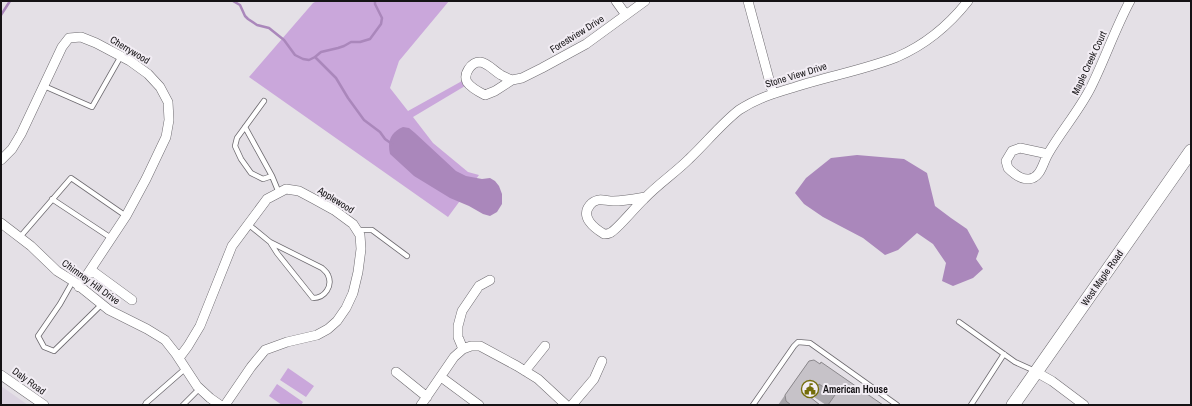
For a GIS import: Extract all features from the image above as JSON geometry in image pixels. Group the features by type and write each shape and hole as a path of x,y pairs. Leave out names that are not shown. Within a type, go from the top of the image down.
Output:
{"main road":[{"name":"West Maple Road","path":"1014,405 1191,151"}],"street":[{"path":"616,1 626,15"},
{"name":"Forestview Drive","path":"512,80 483,63 478,62 468,69 466,75 468,84 473,88 485,94 495,91 512,80 522,78 586,44 645,1"},
{"path":"748,1 773,94"},
{"name":"Stone View Drive","path":"645,197 626,201 598,200 589,205 586,214 589,222 596,230 604,234 610,233 645,197 689,159 714,133 739,111 759,98 818,79 876,65 898,56 920,45 938,32 958,14 968,1"},
{"name":"Maple Creek Court","path":"1048,154 1064,132 1091,88 1130,1"},
{"name":"Cherrywood","path":"1,160 12,149 62,47 69,38 81,37 121,56 148,74 160,87 168,102 169,120 166,137 126,216 91,270 76,284"},
{"path":"1020,148 1048,154 1037,175 1029,179 1020,178 1008,168 1006,161 1012,152 1020,148"},
{"name":"Applewood","path":"278,193 286,189 298,192 314,199 334,210 353,224 357,230"},
{"path":"179,358 200,326 232,246 267,199 278,193"},
{"name":"Chimney Hill Drive","path":"1,224 20,237 57,271 109,310 148,329 165,340 200,388 220,405"},
{"path":"226,405 251,367 265,350 288,342 317,335 328,329 337,321 346,308 353,292 358,272 361,249 360,235 357,230"},
{"path":"91,270 132,300"},
{"path":"463,349 458,337 458,326 462,311 479,286 490,280"},
{"path":"420,405 454,358 463,349 471,346 480,346 538,379 566,405"},
{"path":"525,371 545,346"},
{"path":"572,405 594,379 602,361"},
{"path":"396,372 427,397"},
{"path":"1036,372 1052,381 1084,405"},
{"name":"Daly Road","path":"1,375 44,405"},
{"path":"441,377 479,405"}],"lane":[{"path":"44,86 92,107 121,56"},
{"path":"264,101 237,138 235,146 241,159 251,174 263,179 272,176"},
{"path":"245,127 272,176 278,193"},
{"path":"20,237 71,178 126,216"},
{"path":"52,199 111,238"},
{"path":"248,224 270,242 322,268 328,273 330,281 325,294 319,298 313,298 270,242"},
{"path":"357,230 372,230 407,256"},
{"path":"76,284 38,336 44,347 54,351 102,304"},
{"path":"959,322 1015,362 1036,372"},
{"path":"753,405 798,342 810,343 897,405"},
{"path":"971,405 1004,354"},
{"path":"145,405 186,368"},
{"path":"182,405 200,388"}],"shaded area":[{"path":"317,1 449,1 399,61 390,88 408,111 462,81 465,86 413,117 433,143 468,172 479,175 448,217 249,77 313,3"},
{"path":"403,127 409,128 456,171 466,176 482,179 490,178 495,181 502,194 502,204 497,212 490,216 483,214 450,198 414,176 390,154 389,145 391,138 395,132"},
{"path":"857,155 904,159 927,173 935,206 967,229 979,251 976,259 983,269 973,278 953,286 942,281 946,263 933,244 917,233 898,250 885,255 863,238 823,217 804,204 795,193 806,178 831,158"},
{"path":"288,368 314,386 306,397 280,380"},
{"path":"277,384 303,402 301,405 282,405 269,396"},
{"path":"1,386 28,405 1,405"}],"building":[{"path":"814,360 820,364 821,362 883,405 828,405 835,395 819,384 810,397 820,405 791,405 786,401 785,395 809,361"}],"waterway":[{"path":"1,15 10,1"},
{"path":"233,1 240,5 248,19 257,25 269,28 284,40 295,55 309,60 321,52 338,48 351,42 360,42 370,39 381,24 382,18 375,1"},
{"path":"315,57 336,78 364,120 380,132 385,139 392,144"}],"place":[{"name":"American House","path":"810,389"}]}
